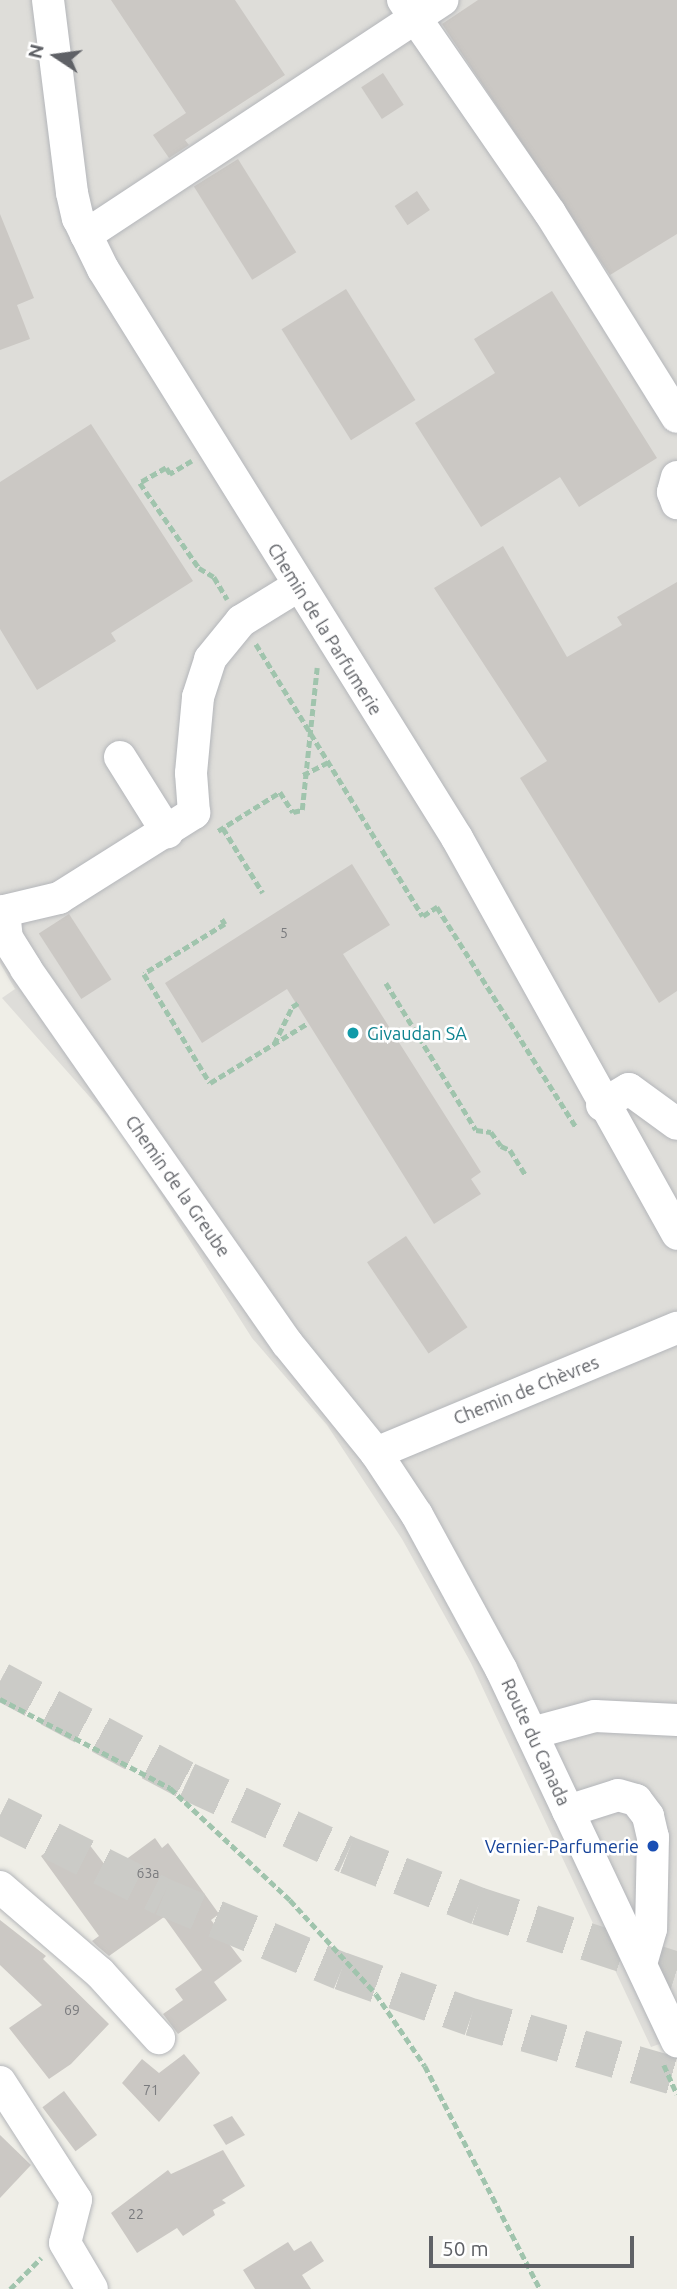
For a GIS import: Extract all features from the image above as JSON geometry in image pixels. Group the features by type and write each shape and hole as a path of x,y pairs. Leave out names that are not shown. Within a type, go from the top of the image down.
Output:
{"street":[{"path":"86,235 409,10 442,0"},
{"name":"Chemin de la Parfumerie","path":"43,2 72,193 86,235 298,586 457,838 602,1105 677,1234"},
{"path":"409,10 550,213 677,417"},
{"path":"677,477 673,492 677,503"},
{"path":"2,910 59,898 194,813 191,773 202,681 223,639 241,621 298,586"},
{"path":"120,757 167,832"},
{"name":"Chemin de la Greube","path":"2,910 7,938 26,969 287,1343 376,1452"},
{"path":"602,1105 629,1089 677,1124"},
{"name":"Chemin de Chèvres","path":"376,1452 677,1328"},
{"name":"Route du Canada","path":"376,1452 457,1584 532,1733 642,1961 673,2045"},
{"path":"532,1733 595,1716 677,1720"},
{"path":"568,1811 618,1795 636,1800 648,1816 653,1836 651,1929 642,1961"},
{"path":"0,1887 100,1973 159,2038"},
{"path":"0,2082 76,2200 65,2243 92,2289"}],"path":[{"path":"190,462 170,474 166,468 141,483 241,621 424,916 437,907 576,1127"},
{"path":"212,835 280,792 293,812 302,810 307,729 319,655"},
{"path":"303,775 329,762"},
{"path":"219,821 263,893"},
{"path":"222,919 225,924 144,974 210,1083 307,1023"},
{"path":"386,983 475,1129 491,1132 500,1146 510,1150 526,1176"},
{"path":"273,1044 292,1007 300,1002"},
{"path":"0,1699 170,1788 290,1900 376,1994 425,2066 540,2289"},
{"path":"673,2045 677,2094"},
{"path":"10,2289 45,2254 65,2243"}],"shaded area":[{"path":"0,0 677,0 677,2038 651,2047 471,1663 402,1539 327,1425 252,1338 120,1131 2,998 15,989 0,963"}],"building":[{"path":"111,0 235,0 285,75 185,140 189,145 169,158 153,135 186,113"},
{"path":"478,0 677,0 677,234 610,275 442,24"},
{"path":"383,73 404,105 382,119 361,87"},
{"path":"238,159 296,252 252,280 194,187"},
{"path":"417,191 430,210 407,225 395,206"},
{"path":"0,214 34,298 17,305 30,339 0,350"},
{"path":"346,289 415,400 351,440 282,329"},
{"path":"552,291 657,458 579,507 560,477 481,527 415,423 495,373 474,339"},
{"path":"91,424 193,581 111,633 116,641 37,690 0,629 0,482"},
{"path":"503,546 567,657 622,625 617,617 677,582 677,991 659,1003 520,778 547,761 434,588"},
{"name":"Givaudan SA","path":"352,864 390,925 343,954 481,1172 471,1179 481,1194 434,1224 287,989 202,1043 165,983"},
{"path":"69,914 111,979 81,999 39,934"},
{"path":"406,1236 468,1327 429,1353 367,1262"},
{"path":"70,1834 75,1840 82,1835 105,1865 109,1863 113,1869 155,1838 162,1848 168,1843 219,1914 211,1920 242,1961 214,1982 227,2000 178,2034 163,2014 183,2000 175,1989 202,1970 164,1917 109,1956 92,1941 99,1936 41,1856"},
{"path":"0,1920 46,1956 43,1959 109,2024 71,2064 49,2079 9,2028 42,2005 0,1965"},
{"path":"184,2054 200,2073 159,2122 122,2083 142,2059 159,2073"},
{"path":"64,2091 97,2135 76,2151 42,2107"},
{"path":"232,2116 245,2135 226,2145 213,2125"},
{"path":"0,2135 31,2165 0,2198"},
{"path":"223,2150 245,2186 222,2200 226,2203 213,2210 215,2215 183,2236 177,2228 137,2253 111,2213 168,2170 171,2174"},
{"path":"311,2241 324,2261 302,2275 311,2289 255,2289 243,2270 288,2242 294,2251"}],"tunnel":[{"path":"0,1681 187,1781 347,1855 478,1906 677,1971"},
{"path":"0,1815 163,1897 341,1971 471,2017 677,2077"}],"place":[{"name":"Givaudan SA","path":"353,1033"},
{"name":"Vernier-Parfumerie","path":"653,1846"}]}
